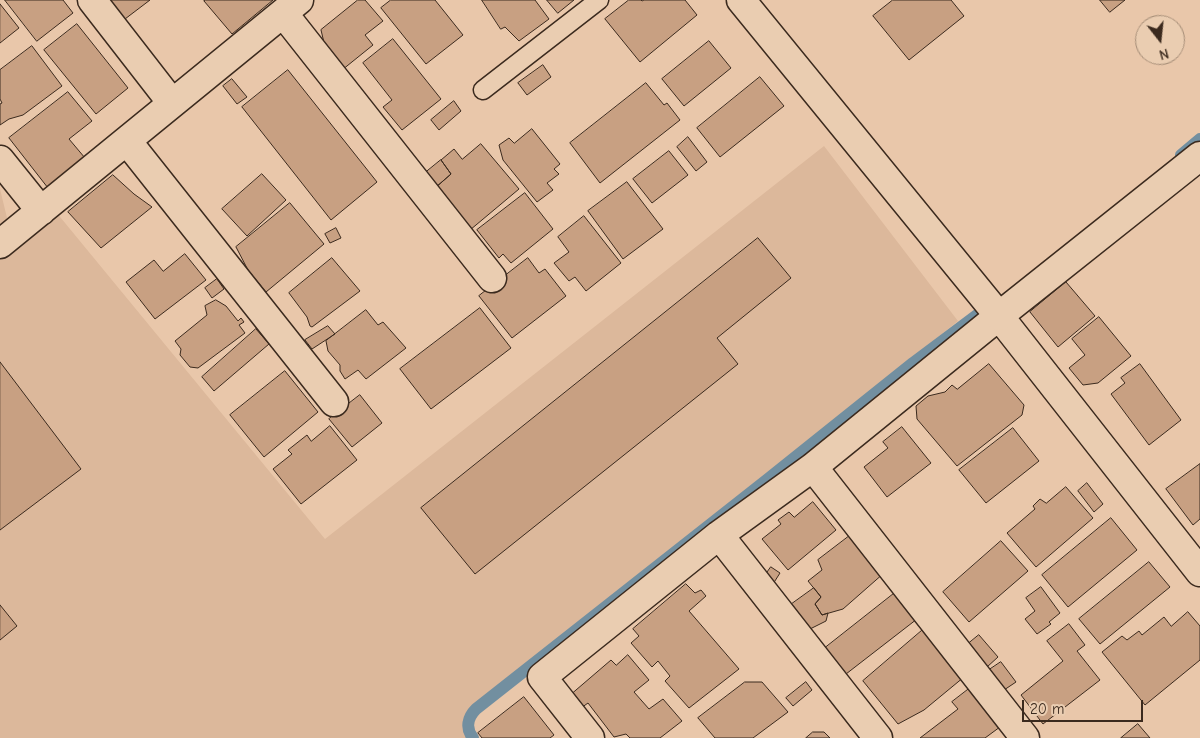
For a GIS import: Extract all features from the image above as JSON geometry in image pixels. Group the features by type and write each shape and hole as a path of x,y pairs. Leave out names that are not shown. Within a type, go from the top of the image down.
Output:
{"street":[{"path":"92,0 172,103"},
{"path":"741,0 1196,557"},
{"path":"0,244 291,7 492,278"},
{"path":"126,141 334,402"},
{"path":"590,738 542,677 719,535 813,467 1200,156"},
{"path":"0,160 41,211"},
{"path":"813,467 1025,738"},
{"path":"719,535 878,738"}],"lane":[{"path":"483,90 599,0"}],"shaded area":[{"path":"824,146 958,321 466,714 466,732 470,738 0,738 0,257 56,212 325,539"},
{"path":"0,189 8,222 0,229"}],"building":[{"path":"5,0 63,0 73,13 37,41"},
{"path":"110,0 150,0 125,19"},
{"path":"273,0 232,34 204,1"},
{"path":"358,0 365,0 383,21 365,35 373,45 342,70 326,51 321,30"},
{"path":"391,0 435,0 463,35 426,64 381,8"},
{"path":"482,0 535,0 549,19 519,41 505,27 501,29"},
{"path":"547,0 574,0 558,13"},
{"path":"629,0 685,0 697,15 640,62 605,19"},
{"path":"893,0 951,0 964,16 909,60 873,16"},
{"path":"1100,0 1125,0 1110,12"},
{"path":"0,4 19,28 0,43"},
{"path":"77,24 128,88 96,114 44,50"},
{"path":"393,39 441,99 402,130 383,107 392,100 363,63"},
{"path":"709,41 731,68 684,106 662,79"},
{"path":"32,46 62,86 23,115 9,119 0,125 0,104 2,103 0,99 0,70"},
{"path":"543,65 551,77 527,95 518,83"},
{"path":"288,70 377,182 331,220 242,107"},
{"path":"760,77 784,106 720,157 697,128"},
{"path":"232,79 247,97 237,104 223,86"},
{"path":"646,83 664,105 667,103 680,120 600,183 570,143"},
{"path":"68,92 92,121 69,139 85,158 48,188 9,138"},
{"path":"454,101 461,111 439,130 431,120"},
{"path":"532,129 560,164 554,169 559,174 547,183 553,190 537,202 503,160 499,145 509,138 514,143"},
{"path":"688,137 707,162 696,171 677,147"},
{"path":"481,144 519,189 470,230 435,188 451,174 441,160 454,149 462,159"},
{"path":"669,151 688,175 652,203 633,179"},
{"path":"441,160 451,174 435,188 425,173"},
{"path":"262,174 286,200 247,236 222,209"},
{"path":"113,175 152,207 101,248 68,212"},
{"path":"627,182 663,229 623,259 588,211"},
{"path":"525,193 553,229 511,263 503,254 499,258 477,230"},
{"path":"290,203 324,244 266,292 248,270 236,247"},
{"path":"584,216 621,263 586,291 575,277 569,281 554,263 569,252 558,237"},
{"path":"336,228 341,238 330,243 325,234"},
{"path":"758,238 791,278 717,338 738,364 475,574 421,508"},
{"path":"185,254 206,280 155,319 126,282 154,260 163,271"},
{"path":"332,258 360,291 312,327 289,293"},
{"path":"528,258 539,273 545,269 566,296 512,338 479,296"},
{"path":"217,279 224,289 212,298 205,288"},
{"path":"1066,282 1095,316 1058,347 1030,312"},
{"path":"216,300 226,306 238,321 241,318 244,322 239,325 245,333 198,368 190,367 180,355 181,349 175,341 207,315 205,306"},
{"path":"480,308 511,348 431,409 400,369"},
{"path":"366,310 378,325 383,322 406,348 366,379 358,370 345,379 340,371 340,365 328,351 326,341"},
{"path":"1099,317 1131,356 1098,383 1083,385 1069,368 1085,355 1072,339"},
{"path":"328,326 335,334 312,349 305,340"},
{"path":"256,329 269,344 214,391 202,377"},
{"path":"0,362 81,469 0,530"},
{"path":"989,364 1024,405 1022,415 957,466 917,419 916,406 928,396 945,392 952,385 957,389"},
{"path":"1140,364 1181,420 1149,445 1111,394 1125,383 1121,378"},
{"path":"285,371 318,412 264,457 230,415"},
{"path":"360,395 382,423 352,447 329,419"},
{"path":"330,426 357,460 301,504 273,469 292,454 288,450 307,435 311,441"},
{"path":"902,427 931,463 887,497 864,467 888,448 883,442"},
{"path":"1013,428 1039,461 986,503 959,470"},
{"path":"1200,464 1200,519 1193,525 1166,489"},
{"path":"1087,483 1103,504 1094,512 1078,491"},
{"path":"1066,487 1093,518 1036,567 1007,533 1035,509 1033,506 1040,499 1046,503"},
{"path":"813,502 836,530 788,570 762,539 781,524 778,520 789,512 794,517"},
{"path":"1111,518 1137,550 1068,607 1042,575"},
{"path":"852,534 884,573 843,609 822,615 815,604 821,597 808,581 822,570 818,560"},
{"path":"1001,541 1028,571 969,622 943,592"},
{"path":"1149,562 1170,587 1100,644 1079,619"},
{"path":"771,567 780,573 773,584 764,577"},
{"path":"686,584 695,593 701,590 706,596 689,611 739,669 689,708 665,681 670,676 658,661 652,667 631,643 639,636 633,629"},
{"path":"1041,587 1060,613 1049,622 1051,624 1037,634 1025,619 1035,611 1026,598"},
{"path":"814,588 821,597 815,604 822,615 828,613 826,621 808,630 789,606"},
{"path":"896,592 917,619 846,674 825,648"},
{"path":"0,605 17,626 0,640"},
{"path":"1188,612 1200,626 1200,660 1145,705 1102,652 1122,636 1127,640 1139,631 1142,635 1164,617 1171,626"},
{"path":"1069,624 1085,645 1077,651 1100,680 1043,724 1021,695 1063,661 1047,641"},
{"path":"925,628 964,677 924,710 898,724 863,681"},
{"path":"979,635 998,657 987,667 968,644"},
{"path":"628,655 649,680 634,692 649,709 663,699 682,721 660,738 630,738 626,734 614,737 588,703 581,708 569,696 611,660 616,665"},
{"path":"1001,662 1016,682 1004,690 989,670"},
{"path":"745,682 762,682 788,712 753,738 715,738 698,718"},
{"path":"806,682 812,690 793,706 786,698"},
{"path":"974,685 1004,724 985,738 920,738 958,709 952,702"},
{"path":"524,697 554,735 550,738 482,738 478,733"},
{"path":"1138,724 1150,738 1121,738"},
{"path":"813,732 824,732 830,738 806,738"}],"waterway":[{"path":"1181,155 1200,139"},
{"path":"473,738 468,723 476,709 913,363 993,303"}]}
